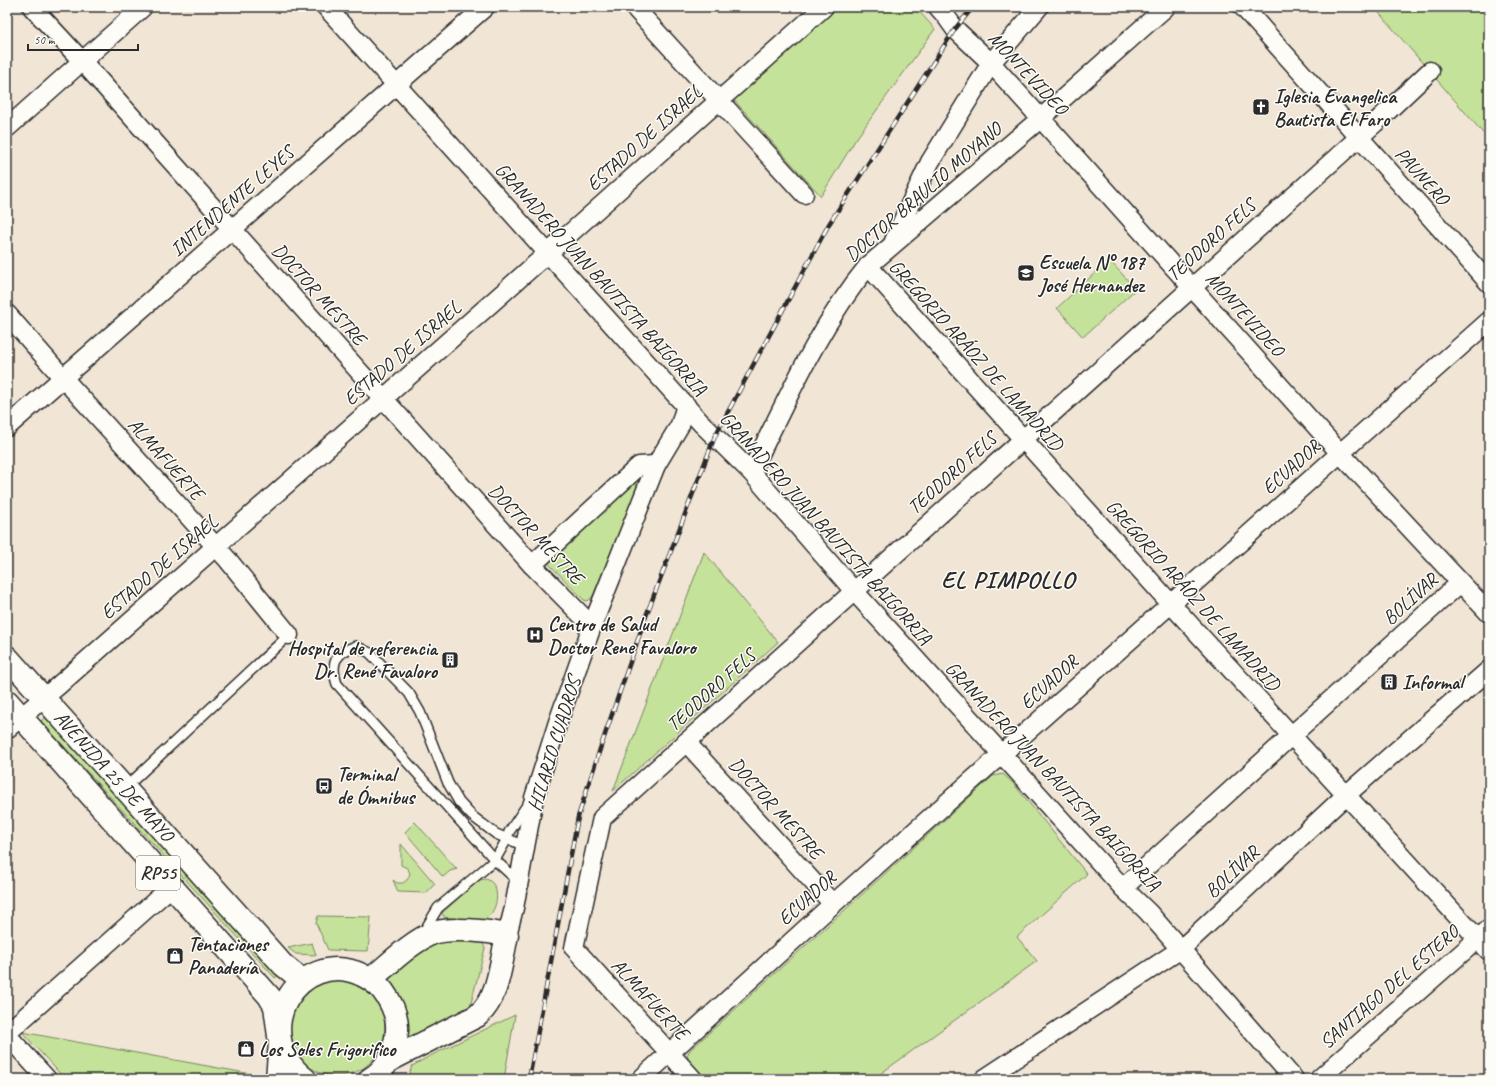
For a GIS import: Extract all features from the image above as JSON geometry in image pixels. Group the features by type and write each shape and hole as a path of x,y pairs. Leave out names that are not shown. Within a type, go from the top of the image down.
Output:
{"main road":[{"name":"AVENIDA 25 DE MAYO","path":"7,657 283,965 303,981"},
{"name":"AVENIDA 25 DE MAYO","path":"12,716 171,887 269,996 275,1006 279,1039 282,1050 288,1062 296,1072 305,1079"},
{"path":"370,979 419,940 433,933 446,930 494,932 507,935"},
{"name":"HILARIO CUADROS","path":"385,1071 478,1016 485,1010 495,991 507,935"},
{"name":"AVENIDA 25 DE MAYO","path":"279,1039 279,1020 284,1005 292,992 303,981 325,971 341,970 356,973 370,979 381,988 390,1000 395,1013 397,1028 396,1042 385,1071"},
{"path":"277,1079 279,1039"}],"street":[{"name":"DOCTOR MESTRE","path":"32,7 384,398 532,565 592,626"},
{"path":"7,128 143,7"},
{"name":"GRANADERO JUAN BAUTISTA BAIGORRIA","path":"326,7 702,423 751,472 854,591 1123,888 1148,912 1294,1079"},
{"name":"INTENDENTE LEYES","path":"7,427 485,7"},
{"path":"634,7 804,194"},
{"name":"ESTADO DE ISRAEL","path":"12,716 44,698 824,7"},
{"name":"MONTEVIDEO","path":"938,7 955,29 991,64 1340,452 1460,583 1486,605"},
{"path":"893,245 930,162 991,64 1039,7"},
{"name":"DOCTOR BRAULIO MOYANO","path":"751,472 818,339 849,290 868,266 1040,119 1166,7"},
{"name":"PAUNERO","path":"1243,7 1489,283"},
{"name":"TEODORO FELS","path":"574,948 602,818 1430,71"},
{"name":"GREGORIO ARÁOZ DE LAMADRID","path":"868,266 1022,440 1291,736 1485,940"},
{"name":"ALMAFUERTE","path":"7,314 63,378 216,546 289,634"},
{"name":"ECUADOR","path":"641,1079 833,904 1489,321"},
{"name":"HILARIO CUADROS","path":"507,935 535,793 592,626 656,465 680,425 686,405"},
{"path":"532,565 639,466 656,465"},
{"name":"BOLÍVAR","path":"1123,888 1460,583"},
{"name":"BOLÍVAR","path":"990,1077 1181,949 1346,795 1489,670"},
{"name":"DOCTOR MESTRE","path":"686,742 833,904"},
{"path":"47,1079 7,1034 171,887"},
{"name":"SANTIAGO DEL ESTERO","path":"1319,1079 1485,940"},
{"name":"ALMAFUERTE","path":"574,948 693,1079"}],"lane":[{"path":"125,788 289,634"},
{"path":"518,882 495,860 337,684 333,672 335,660 345,650 356,646 370,653 409,693 415,702 429,733 445,778 456,798 472,816 496,834 525,846"},
{"path":"419,940 438,908 495,860 507,839 509,832 535,793"}],"green space":[{"path":"836,7 915,7 935,29 856,139 821,196 733,99"},
{"path":"1374,7 1489,7 1489,140"},
{"path":"1109,260 1136,289 1083,337 1057,308"},
{"path":"639,476 642,478 593,596 588,601 584,600 547,562"},
{"path":"704,552 778,642 613,791 703,555"},
{"path":"46,717 280,974 275,978 41,721"},
{"path":"1003,774 1013,783 1087,874 1017,937 1037,961 873,1079 701,1079 692,1069 687,1055 690,1050 993,776"},
{"path":"415,822 457,869 450,871 443,877 405,832"},
{"path":"401,844 435,884 426,893 398,892 393,880 397,883 403,883 408,879 410,873 407,868 401,865"},
{"path":"486,879 495,887 496,900 492,913 482,920 474,921 444,917 442,913 479,880"},
{"path":"318,916 371,917 368,951 328,950 316,923"},
{"path":"432,941 479,941 483,944 485,948 470,1007 400,1043 403,1010 399,996 388,979"},
{"path":"312,943 316,955 296,954 288,948"},
{"path":"337,980 355,983 371,994 382,1010 385,1028 382,1046 371,1062 355,1073 337,1076 319,1073 303,1062 292,1046 289,1028 292,1010 303,994 319,983"},
{"path":"515,1015 504,1079 413,1079 410,1072 412,1066"},
{"path":"22,1032 262,1076 266,1077 266,1079 65,1079"}],"railway":[{"path":"529,1079 578,817 646,616 715,436 829,224 955,29 973,7"}],"place":[{"name":"Iglesia Evangelica Bautista El Faro","path":"1261,107"},
{"name":"Escuela N° 187 José Hernandez","path":"1026,273"},
{"name":"Centro de Salud Doctor Rene Favaloro","path":"535,635"},
{"name":"Hospital de referencia Dr. René Favaloro","path":"450,660"},
{"name":"Informal","path":"1389,682"},
{"name":"Terminal de Ómnibus","path":"324,786"},
{"name":"Tentaciones Panadería","path":"175,956"},
{"name":"Los Soles Frigorifico","path":"246,1049"}],"district":[{"name":"EL PIMPOLLO","path":"1008,580"}]}
